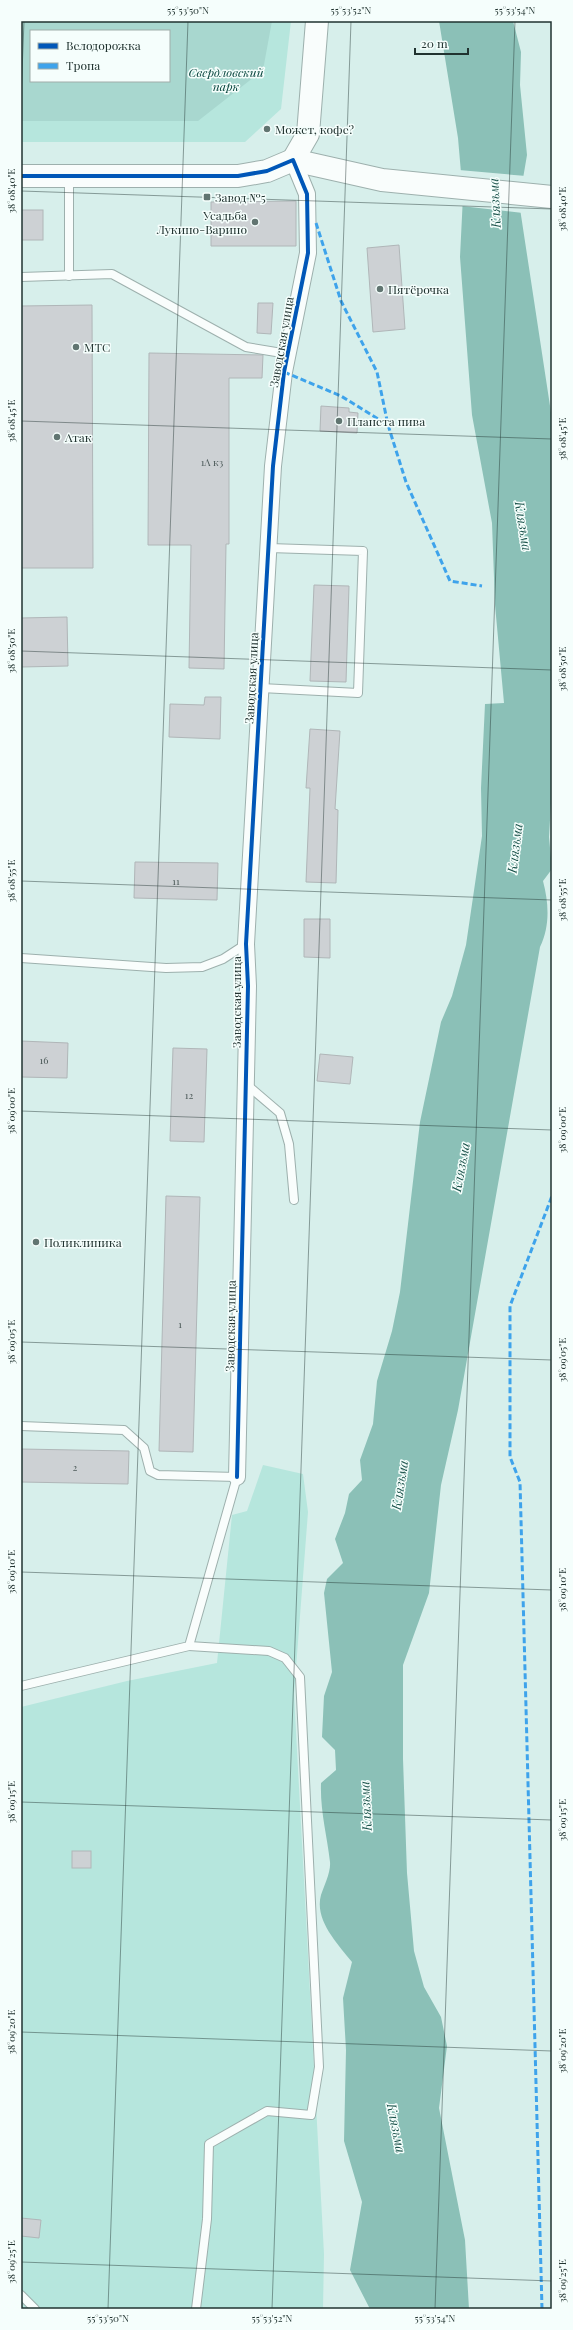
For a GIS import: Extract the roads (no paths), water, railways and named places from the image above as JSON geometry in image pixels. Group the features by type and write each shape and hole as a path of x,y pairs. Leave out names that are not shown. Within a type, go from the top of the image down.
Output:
{"street":[{"path":"293,160 308,134 317,21"},
{"path":"21,176 238,176 267,171 293,160 382,180 552,197"},
{"name":"Заводская улица","path":"237,1477 248,986 246,944 273,466 284,372 308,253 306,194 293,160"}],"lane":[{"path":"69,176 69,276"},
{"path":"21,277 112,274 246,347 288,354"},
{"path":"261,688 358,693 363,551 269,548"},
{"path":"21,958 166,968 202,967 223,959 246,944"},
{"path":"246,1084 280,1113 289,1144 294,1200"},
{"path":"21,1426 124,1430 144,1448 150,1471 158,1476 237,1477 189,1646"},
{"path":"21,1686 189,1646 269,1651 285,1658 300,1678 319,2068 311,2115 267,2111 209,2144 207,2219 196,2309"},
{"path":"21,2295 35,2309"}],"water":[{"name":"Клязьма","path":"439,21 513,21 521,52 520,85 527,155 519,202 552,419 552,786 549,837 552,869 543,881 548,915 546,931 540,947 458,1410 441,1485 429,1593 403,1665 403,1759 407,1873 414,1951 424,1987 441,2017 447,2046 439,2108 465,2240 469,2309 370,2309 350,2270 362,2202 344,2141 346,2050 343,1998 352,1962 334,1939 324,1922 320,1904 321,1895 330,1866 323,1813 321,1783 336,1770 335,1750 322,1737 324,1696 332,1672 324,1593 327,1579 343,1563 335,1539 345,1513 349,1494 362,1480 360,1460 373,1424 377,1381 392,1331 400,1292 420,1122 441,1022 452,996 466,945 482,836 481,788 485,704 504,703 495,605 492,523 472,415 460,257 463,196 458,138"}],"place":[{"name":"Может, кофе?","path":"267,129"},
{"name":"Завод №5","path":"207,197"},
{"name":"Усадьба Лукино-Варино","path":"255,222"},
{"name":"Пятёрочка","path":"380,289"},
{"name":"МТС","path":"76,347"},
{"name":"Планета пива","path":"339,421"},
{"name":"Атак","path":"57,437"},
{"name":"Поликлиника","path":"36,1242"}],"park label":[{"name":"Свердловский парк","path":"226,79"}]}
